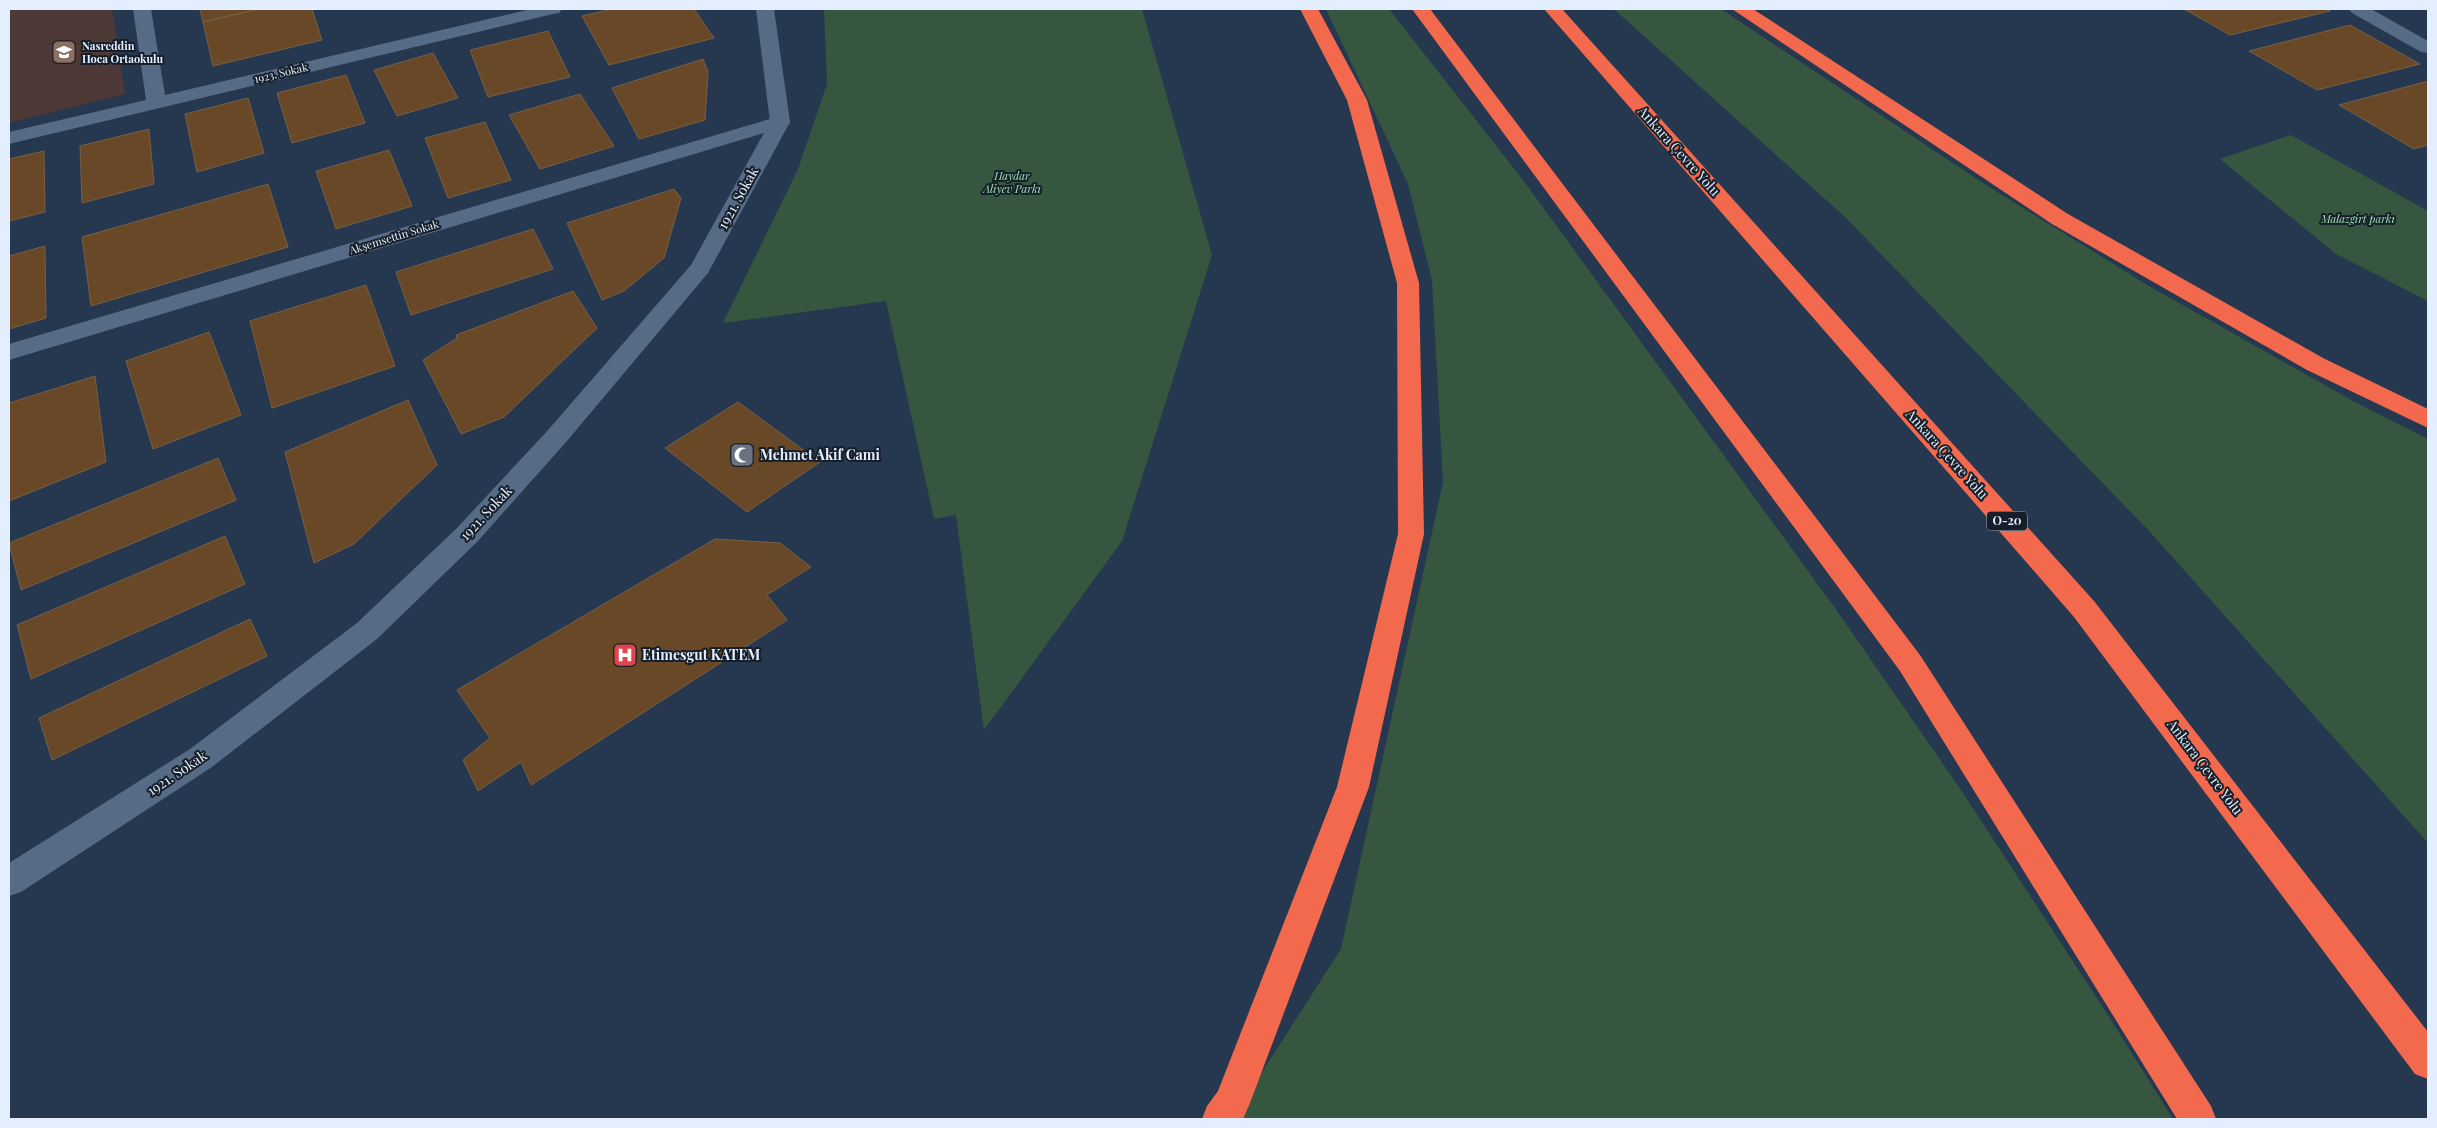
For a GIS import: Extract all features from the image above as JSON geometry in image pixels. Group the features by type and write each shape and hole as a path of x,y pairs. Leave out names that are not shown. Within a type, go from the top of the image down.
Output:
{"highway":[{"path":"1220,1119 1232,1103 1353,787 1411,534 1408,284 1357,100 1309,9"},
{"path":"1420,9 1910,663 2198,1119"},
{"name":"Ankara Çevre Yolu","path":"1553,9 2084,608 2428,1061"},
{"path":"1741,9 2060,219 2315,364 2428,419"}],"street":[{"path":"142,9 156,103"},
{"name":"1923. Sokak","path":"9,138 527,12 553,9"},
{"path":"765,9 780,122"},
{"path":"2358,9 2428,48"},
{"name":"Akşemsettin Sokak","path":"9,352 780,122"},
{"name":"1921. Sokak","path":"9,881 201,758 366,631 467,535 558,435 700,268 780,122"}],"shaded area":[{"name":"Nasreddin Hoca Ortaokulu","path":"9,9 112,9 125,94 9,123"}],"green space":[{"name":"Haydar Aliyev Parkı","path":"824,9 1142,9 1212,255 1122,541 984,730 956,515 934,519 886,301 723,323 798,169 827,84"},
{"path":"1326,9 1389,9 1523,180 1835,608 1961,790 2108,1015 2173,1119 1232,1119 1341,949 1443,482 1432,280 1408,184"},
{"path":"1614,9 1721,9 1986,185 2149,286 2353,401 2428,439 2428,843 2150,532 1845,217"},
{"name":"Malazgirt parkı","path":"2291,135 2428,211 2428,301 2336,254 2220,159"}],"building":[{"path":"200,9 259,9 203,22"},
{"path":"259,9 312,9 322,40 213,66 203,22"},
{"path":"612,9 694,9 714,38 609,65 582,16"},
{"path":"2184,9 2325,9 2330,11 2230,35"},
{"path":"2350,25 2420,64 2317,90 2249,51"},
{"path":"548,31 570,77 488,97 470,50"},
{"path":"433,53 458,98 397,116 374,70"},
{"path":"703,59 708,72 705,120 639,139 612,88"},
{"path":"346,75 365,123 292,143 277,93"},
{"path":"2428,81 2428,145 2414,149 2339,105"},
{"path":"580,94 614,146 540,169 509,115"},
{"path":"248,98 264,153 197,172 185,114"},
{"path":"485,122 511,180 448,198 425,138"},
{"path":"149,129 154,184 82,203 80,146"},
{"path":"389,150 412,206 336,229 316,171"},
{"path":"44,151 45,212 9,221 9,159"},
{"path":"268,184 288,247 91,306 82,237"},
{"path":"674,189 681,198 664,258 624,291 602,300 567,223"},
{"path":"533,229 553,269 411,315 396,272"},
{"path":"45,246 46,318 9,329 9,256"},
{"path":"366,285 395,366 272,408 250,321"},
{"path":"573,291 597,328 504,417 461,434 423,360 457,338 456,335"},
{"path":"209,332 241,415 153,449 126,361"},
{"path":"95,376 106,462 9,501 9,403"},
{"path":"408,400 437,465 354,544 314,563 285,452"},
{"name":"Mehmet Akif Cami","path":"738,402 820,462 747,512 665,448"},
{"path":"218,458 236,500 21,590 9,543"},
{"path":"225,536 245,584 31,679 17,625"},
{"name":"Etimesgut KATEM","path":"715,539 780,543 811,567 767,595 787,620 531,785 521,762 478,791 463,760 490,738 457,690"},
{"path":"250,619 267,656 52,760 39,718"}],"place":[{"name":"Nasreddin Hoca Ortaokulu","path":"64,52"},
{"name":"Mehmet Akif Cami","path":"742,455"},
{"name":"Etimesgut KATEM","path":"625,655"}]}
